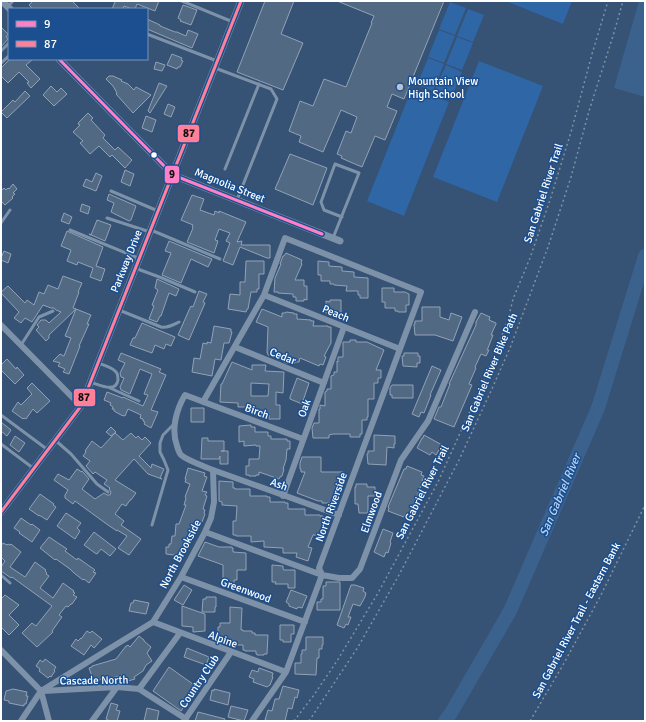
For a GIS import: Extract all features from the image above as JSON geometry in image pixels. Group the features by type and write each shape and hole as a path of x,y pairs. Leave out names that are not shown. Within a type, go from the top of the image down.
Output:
{"street":[{"path":"2,1 9,8"},
{"name":"Parkway Drive","path":"1,512 81,406 241,1"},
{"name":"Magnolia Street","path":"60,60 173,174 337,240"},
{"name":"North Riverside","path":"252,721 286,672 322,575 319,568 420,292 284,238 264,295"},
{"path":"213,470 180,454 174,439 179,405 185,395 203,402 264,295"},
{"name":"Peach","path":"264,295 400,349"},
{"name":"Elmwood","path":"205,532 322,575 339,578 352,578 360,569 401,460 428,421 475,312"},
{"path":"1,326 81,406"},
{"name":"Oak","path":"282,496 344,327"},
{"name":"Cedar","path":"235,347 324,383"},
{"name":"Birch","path":"203,402 303,439"},
{"name":"Ash","path":"213,470 282,496 339,515"},
{"name":"North Brookside","path":"42,691 153,622 181,577 211,518 214,502 213,470"},
{"name":"Greenwood","path":"181,577 305,622"},
{"name":"Alpine","path":"153,622 180,634 286,672"},
{"path":"139,689 180,634"},
{"path":"1,650 42,691 49,721"},
{"name":"Country Club","path":"185,720 231,652"},
{"path":"92,721 117,687"},
{"name":"Cascade North","path":"42,691 117,687 139,689 185,720"},
{"path":"22,721 42,691"}],"lane":[{"path":"9,8 14,1"},
{"path":"182,1 233,22"},
{"path":"148,34 271,89 277,99 237,200"},
{"path":"225,169 259,84"},
{"path":"337,240 342,217 359,173 335,164 321,202 324,210 342,217"},
{"path":"111,191 158,211"},
{"path":"1,223 10,210"},
{"path":"107,218 150,231 220,259"},
{"path":"70,230 139,258"},
{"path":"135,268 195,292"},
{"path":"119,310 161,327 166,328 178,322"},
{"path":"20,345 39,317 53,311"},
{"path":"98,363 115,371 117,374 118,382 116,386 110,388"},
{"path":"90,382 110,388 139,401"},
{"path":"1,416 48,450"},
{"path":"152,525 168,470 160,452 160,443 163,434 176,421"},
{"path":"55,440 71,454 97,484 108,492"},
{"path":"1,444 34,468"},
{"path":"1,576 10,583"}],"path":[{"name":"San Gabriel River Trail","path":"294,721 314,695 378,593 438,482 484,380 508,320 513,299 530,258 550,200 608,1"},
{"name":"San Gabriel River Bike Path","path":"309,721 358,647 399,575 459,460 510,348 548,247 571,176 589,111 623,1"},
{"name":"San Gabriel River Trail - Eastern Bank","path":"530,721 563,665 601,595 645,505"}],"shaded area":[{"path":"508,1 572,1 563,24"},
{"path":"639,1 645,1 645,97 614,88"},
{"path":"450,2 466,8 455,35 439,29"},
{"path":"468,9 484,15 473,42 457,36"},
{"path":"439,30 455,36 444,63 428,57"},
{"path":"457,37 473,43 462,70 446,64"},
{"path":"428,58 444,64 433,91 417,85"},
{"path":"479,61 543,86 497,202 433,177"},
{"path":"446,65 462,72 451,99 434,92"},
{"path":"412,88 449,102 404,216 367,201"}],"building":[{"path":"33,1 72,1 79,8 32,8 29,5"},
{"path":"113,1 159,1 155,11 137,4 135,8 124,6 123,8 112,8 115,2"},
{"path":"265,1 294,1 281,34 303,43 283,90 237,72"},
{"path":"337,1 444,1 404,99 392,94 387,107 397,111 385,140 375,136 362,167 341,158 342,156 337,154 346,131 351,133 357,117 341,110 323,152 299,142 301,136 289,131 300,101 313,106 324,79 346,87 372,23 374,16"},
{"path":"183,5 197,10 191,25 180,21 181,20 178,18"},
{"path":"148,19 160,26 186,36 188,30 198,34 192,48 148,29"},
{"path":"1,27 8,34 6,37 8,39 1,47"},
{"path":"172,54 182,58 181,60 183,61 177,69 167,65"},
{"path":"9,60 32,60 26,65 40,79 31,88 27,83 29,82 19,72 8,83 1,76 1,68"},
{"path":"156,62 165,65 162,71 154,69"},
{"path":"109,76 122,80 121,81 128,84 134,90 136,87 151,95 133,113 116,94 117,93 113,86 106,79"},
{"path":"159,83 167,86 150,113 148,111"},
{"path":"51,86 57,92 61,88 67,94 54,106 43,95"},
{"path":"25,91 30,96 7,118 1,112 13,100 15,102"},
{"path":"168,104 175,107 171,117 164,114"},
{"path":"88,113 93,118 91,120 105,135 103,138 115,150 118,147 132,160 125,168 112,155 110,157 99,146 90,154 80,143 83,141 73,132 80,125 78,124 79,122"},
{"path":"146,116 156,120 152,132 142,128"},
{"path":"290,154 327,168 313,205 275,189"},
{"path":"125,170 134,174 130,186 121,182"},
{"path":"96,173 102,176 96,191 83,186 86,179 92,182"},
{"path":"13,184 17,189 13,193 15,194 12,197 13,198 5,205 1,201 1,191 4,188 6,190 8,188 9,189"},
{"path":"109,194 136,206 131,220 129,221 111,212 114,203 107,200"},
{"path":"192,195 204,199 200,210 214,215 215,211 219,213 219,211 246,222 237,242 242,241 241,245 270,245 270,258 240,247 233,265 223,261 230,243 226,241 230,233 219,229 215,240 218,241 214,253 187,242 193,225 181,220"},
{"path":"82,204 90,207 88,214 80,211"},
{"path":"64,213 72,217 69,224 61,221"},
{"path":"97,220 111,225 105,241 91,235"},
{"path":"67,231 103,247 96,266 105,269 101,281 90,277 93,268 78,262 77,265 67,261 71,250 61,246"},
{"path":"169,241 212,259 208,267 191,259 181,283 162,275 171,253 165,251"},
{"path":"4,251 11,254 8,263 1,260"},
{"path":"286,253 302,260 302,264 295,280 304,280 304,286 307,286 307,300 304,299 304,301 296,301 296,297 293,297 293,294 274,292 275,278 283,256"},
{"path":"246,261 264,261 264,274 259,274 259,289 257,289 257,292 251,292 248,309 246,312 228,309 230,294 240,295 240,282 245,282"},
{"path":"318,261 329,262 329,266 342,267 342,271 354,272 354,277 368,278 368,298 360,298 358,291 346,291 347,286 330,284 330,281 321,281 321,275 318,275"},
{"path":"63,276 82,283 73,308 76,309 49,335 49,338 46,341 36,330 39,327 37,325 41,320 46,320 49,323 61,312 43,305 32,322 25,318 21,323 14,318 19,312 1,292 8,286 25,303 27,300 34,305 39,292 44,294 48,285 58,289"},
{"path":"157,279 179,289 176,296 169,293 161,316 157,322 149,319 154,306 152,305 158,290 155,288"},
{"path":"382,288 394,288 394,292 405,292 409,294 409,305 406,305 406,312 395,311 395,308 385,308 385,302 382,302"},
{"path":"199,291 207,294 203,302 205,303 189,340 178,335 191,306 193,307"},
{"path":"330,300 341,300 341,314 326,313 326,301 330,302"},
{"path":"422,307 440,307 440,317 449,320 451,313 462,317 453,341 435,335 415,335 414,324 415,321 422,321"},
{"path":"76,309 91,315 87,324 89,324 69,374 63,372 65,369 58,366 60,363 53,361 60,354 64,356 71,338 65,336"},
{"path":"262,309 282,317 282,313 294,313 297,314 297,319 314,321 313,326 331,327 331,343 324,356 326,357 323,365 320,364 319,366 300,358 299,362 286,363 284,362 284,356 268,355 268,327 256,322"},
{"path":"481,313 490,317 489,320 496,324 487,350 489,350 486,356 481,354 475,367 476,368 469,384 472,385 454,427 434,419 439,407 441,407 449,384"},
{"path":"142,323 175,337 171,346 166,344 164,349 155,345 152,353 130,345"},
{"path":"214,326 231,329 232,332 229,343 224,343 221,360 215,359 212,376 192,372 194,358 200,359 203,343 211,343"},
{"path":"350,340 356,340 356,342 367,342 384,350 376,370 381,370 381,378 378,378 378,383 374,383 374,399 368,399 368,417 367,420 362,420 362,434 360,434 360,437 350,437 350,434 333,434 329,435 329,438 313,438 312,428 314,423 319,423 320,405 325,406 325,392 327,389 331,389 331,376 334,375 334,372 337,372 338,357 343,357 343,342 350,342"},
{"path":"121,353 161,369 159,372 166,375 151,410 158,412 151,428 144,424 145,422 143,419 140,418 141,415 128,409 125,416 121,415 112,409 113,407 110,405 111,403 104,400 107,392 143,406 148,395 144,394 152,374 140,369 130,394 121,390 120,387 124,378 121,377 120,373 125,363 118,360"},
{"path":"404,353 418,353 418,356 420,356 420,363 417,363 417,367 403,366 402,356 404,356"},
{"path":"7,359 24,375 15,384 1,370 1,365"},
{"path":"232,362 252,370 252,365 266,365 265,371 284,372 283,393 276,392 276,405 280,405 280,419 269,419 269,415 255,415 255,413 253,413 253,407 238,407 238,403 220,402 222,384","holes":["251,383 269,384 268,396 251,396"]},
{"path":"432,366 441,370 424,413 421,412 419,417 412,414"},
{"path":"297,378 309,383 302,404 290,399"},
{"path":"32,383 50,401 37,413 33,409 26,419 23,419 12,411 18,402 21,405 32,394 27,388"},
{"path":"392,385 413,385 413,398 392,398 392,395 390,395 390,388"},
{"path":"191,408 204,408 204,422 191,422"},
{"path":"1,422 11,430 7,436 1,431"},
{"path":"251,425 251,427 255,427 255,432 268,432 268,436 271,436 271,439 287,439 287,441 290,441 290,449 287,449 284,469 282,476 279,479 259,472 259,475 256,476 246,475 246,466 249,466 249,459 259,459 260,446 244,446 244,441 239,442 239,426"},
{"path":"111,427 116,432 111,436 106,432"},
{"path":"115,433 123,440 131,433 136,438 138,436 142,440 145,437 151,443 139,456 151,468 152,464 164,469 160,478 162,479 148,474 134,459 115,480 136,493 126,506 122,504 115,514 124,521 121,525 141,539 129,555 118,548 127,536 108,525 75,501 73,504 65,498 68,490 54,480 58,474 69,480 77,469 82,471 89,479 82,489 95,499 104,493 110,495 110,488 104,484 107,480 95,472 93,474 86,466 90,461 83,456 92,441 101,448"},
{"path":"374,435 395,436 394,448 387,447 386,465 368,464 368,451 374,451"},
{"path":"424,435 442,445 436,455 432,452 430,455 417,448"},
{"path":"15,436 25,443 19,452 10,445"},
{"path":"202,438 208,438 208,441 224,441 224,451 228,451 228,464 220,464 220,456 219,459 201,459"},
{"path":"302,457 321,457 321,472 343,472 342,486 336,486 336,501 333,501 333,503 322,503 322,501 318,501 297,493 305,472 301,472 300,469"},
{"path":"407,466 422,472 421,475 424,476 409,515 405,514 404,517 388,511 388,507 404,469 406,469"},
{"path":"188,468 205,473 204,476 207,477 202,491 207,492 205,495 207,496 203,509 205,510 205,514 202,522 201,521 200,523 195,521 193,533 189,533 187,544 183,544 182,556 166,554 166,547 169,547 169,544 171,544 172,536 175,536 176,524 179,524 186,505 184,505 185,497 190,484 185,482"},
{"path":"219,481 233,482 233,488 235,489 250,489 250,496 267,496 270,497 270,502 288,503 288,509 305,509 305,515 323,516 323,530 320,530 320,535 313,535 308,547 312,548 308,561 296,557 297,553 283,553 283,548 264,547 264,541 251,542 251,536 233,535 233,521 236,521 237,506 222,505 222,502 219,501"},
{"path":"356,484 367,484 367,487 375,487 375,496 368,496 368,513 359,513 358,504 355,504"},
{"path":"40,494 56,507 47,520 29,509"},
{"path":"66,513 81,523 77,528 80,531 75,539 57,526"},
{"path":"21,518 40,530 32,542 14,528"},
{"path":"383,529 393,533 388,553 386,552 384,557 374,552"},
{"path":"94,532 116,549 110,556 101,549 97,554 84,545"},
{"path":"49,537 67,549 65,551 77,560 78,558 95,570 93,572 96,573 89,583 40,548"},
{"path":"205,542 219,547 232,547 233,552 246,553 246,570 237,570 237,580 234,580 234,587 223,587 223,565 198,556"},
{"path":"3,543 7,545 11,544 21,552 10,567 25,577 35,562 46,570 46,574 49,576 40,588 53,598 63,583 74,591 73,592 75,593 73,595 77,597 72,604 68,607 66,606 59,615 62,617 52,631 53,632 37,647 22,633 32,623 36,626 52,606 12,577 11,578 1,571 1,567 5,561 1,557 1,546"},
{"path":"272,565 283,566 284,570 295,570 295,588 288,588 288,584 275,584 276,582 272,582"},
{"path":"326,582 340,582 340,610 317,610 317,602 321,602 321,599 323,599 323,586 326,586"},
{"path":"184,585 192,590 183,605 174,600"},
{"path":"351,585 364,588 363,591 366,593 360,606 353,604 348,617 351,617 348,625 346,624 344,628 337,625"},
{"path":"291,590 307,596 302,608 298,607 297,609 289,606 286,602"},
{"path":"5,595 19,605 9,615 19,625 9,635 1,627 1,599"},
{"path":"206,597 216,597 215,612 202,612 203,599 206,599"},
{"path":"134,600 149,603 146,614 129,611 131,603 133,603"},
{"path":"182,606 205,614 205,631 193,632 193,627 182,626"},
{"path":"230,607 242,608 241,630 252,631 255,635 268,635 267,654 257,655 256,651 243,650 243,645 232,645 232,642 218,641 218,627 220,627 220,623 230,623"},
{"path":"280,625 294,625 294,634 291,634 291,642 283,642 283,640 280,640"},
{"path":"87,631 90,633 92,631 102,639 94,648 91,645 84,655 71,646 76,639 78,641 81,639"},
{"path":"139,636 151,647 147,653 152,661 146,665 143,671 134,677 135,679 124,681 122,675 96,681 93,679 89,668 116,659 126,646 128,645 130,647"},
{"path":"306,637 323,637 322,649 319,649 319,658 317,658 316,675 295,674 295,663 301,663 302,650 306,650"},
{"path":"187,648 209,657 206,665 184,657"},
{"path":"45,659 56,667 51,677 50,676 48,678 39,671 40,669 36,666 40,660 43,662"},
{"path":"169,667 197,687 181,711 153,691"},
{"path":"259,668 273,673 270,685 267,687 253,682 254,679 249,677 252,670 258,672"},
{"path":"283,686 299,690 297,698 295,697 292,709 288,708 285,721 265,720 268,710 272,711 275,699 279,699"},
{"path":"13,689 27,692 26,696 28,696 24,706 9,703 9,701 4,700 6,691"},
{"path":"214,689 230,693 228,705 210,700 212,690 214,691"},
{"path":"111,703 118,705 116,710 120,711 117,721 110,721 106,719"},
{"path":"231,706 248,710 244,721 228,717"},
{"path":"147,708 159,711 157,721 144,721"},
{"path":"198,712 225,719 224,721 195,721"}],"waterway":[{"name":"San Gabriel River","path":"445,721 510,611 598,408 645,256"}],"transit line":[{"name":"87","path":"1,512 81,406 241,1"},
{"name":"9","path":"60,60 173,175 322,234"}],"place":[{"name":"Mountain View High School","path":"400,87"}]}
